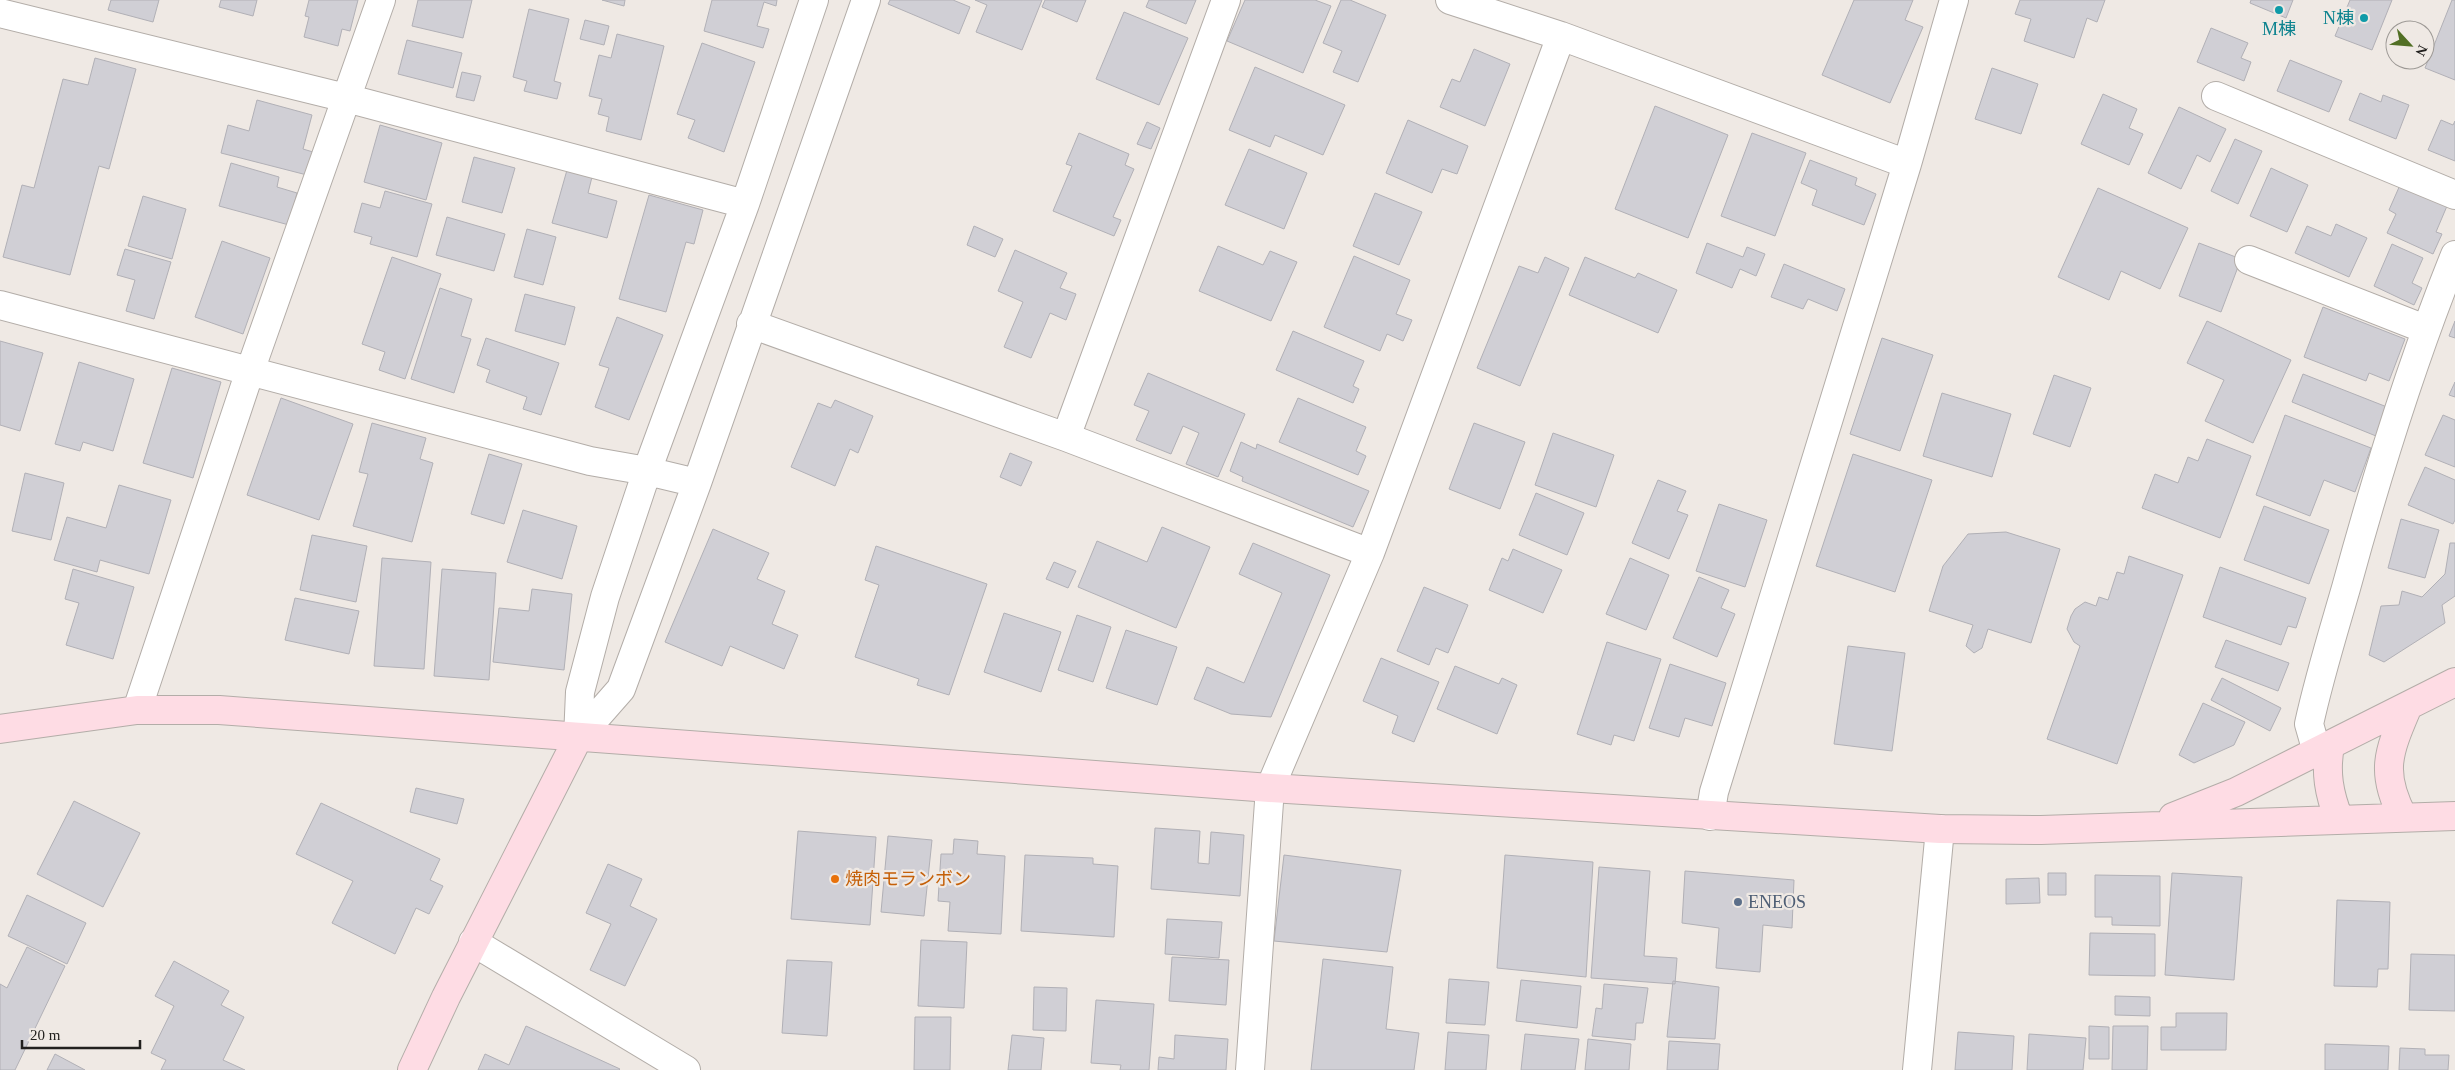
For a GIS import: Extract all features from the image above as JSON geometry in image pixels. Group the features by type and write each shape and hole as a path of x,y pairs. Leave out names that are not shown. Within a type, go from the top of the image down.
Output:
{"street":[{"path":"137,710 250,372 381,0"},
{"path":"578,738 580,692 602,607 647,471 745,204 814,0"},
{"path":"412,1070 473,942 578,738 621,689 697,483 751,324 866,0"},
{"path":"1066,437 1226,0"},
{"path":"1450,0 1561,36 1908,164"},
{"path":"1710,816 1714,792 1908,164 1954,0"},
{"path":"0,13 346,98 745,204"},
{"path":"1250,1070 1270,788 1370,553 1561,36"},
{"path":"2216,96 2455,195"},
{"path":"2339,819 2328,788 2324,749 2309,724 2378,473 2425,329 2455,255"},
{"path":"2249,260 2425,329"},
{"path":"0,305 590,461 647,471 697,483"},
{"path":"751,324 1066,437 1370,553"},
{"path":"2135,826 2203,807 2324,749 2455,682"},
{"path":"2403,817 2389,784 2388,766 2393,743 2408,706"},
{"path":"0,728 137,710 228,711 1270,788 1940,829 2041,830 2455,816"},
{"path":"1917,1070 1940,829"},
{"path":"473,942 686,1070"}],"building":[{"path":"111,0 159,0 153,22 108,10"},
{"path":"221,0 257,0 253,16 219,7"},
{"path":"309,0 358,0 350,31 342,29 338,46 304,37 309,17 305,16"},
{"path":"418,0 472,0 463,38 412,26"},
{"path":"602,0 625,0 624,6"},
{"path":"712,0 777,0 776,6 764,2 757,26 769,29 763,48 704,31"},
{"path":"890,0 953,0 970,7 959,34 888,4"},
{"path":"975,0 1042,0 1022,50 976,32 987,5"},
{"path":"1045,0 1086,0 1077,22 1042,7"},
{"path":"1149,0 1196,0 1186,24 1146,7"},
{"path":"1245,0 1315,0 1331,6 1303,73 1227,41"},
{"path":"1341,0 1350,0 1386,15 1358,82 1333,72 1342,51 1323,43"},
{"path":"1854,0 1913,0 1905,20 1923,27 1890,103 1822,75"},
{"path":"2020,0 2105,0 2097,22 2087,18 2074,58 2024,41 2031,19 2015,14"},
{"name":"M棟","path":"2251,0 2293,0 2286,18 2250,3"},
{"name":"N棟","path":"2350,0 2392,0 2372,50 2335,36"},
{"path":"2452,0 2455,0 2455,80 2430,70 2435,70 2435,43"},
{"path":"529,9 569,19 554,81 561,83 557,99 524,91 527,81 513,77"},
{"path":"1124,12 1188,38 1159,105 1096,79"},
{"path":"585,20 609,26 604,45 580,39"},
{"path":"2211,28 2248,43 2241,58 2251,62 2244,81 2197,62"},
{"path":"617,34 664,46 641,140 606,131 609,117 598,114 602,99 589,96 599,55 611,58"},
{"path":"407,40 462,53 453,88 398,74"},
{"path":"702,43 755,62 724,152 688,138 695,120 677,114"},
{"path":"1474,49 1510,64 1485,126 1440,107 1452,79 1460,82"},
{"path":"95,58 136,69 109,169 99,166 70,275 3,257 22,185 34,188 63,79 88,85"},
{"path":"2290,60 2342,81 2329,112 2277,91"},
{"path":"1255,67 1345,105 1323,155 1275,135 1270,147 1229,130"},
{"path":"1992,68 2038,84 2021,134 1975,119"},
{"path":"462,72 481,76 474,101 456,97"},
{"path":"2360,93 2381,102 2383,95 2409,105 2396,139 2349,120"},
{"path":"2103,94 2137,109 2129,128 2143,134 2129,165 2081,144"},
{"path":"257,100 312,115 303,149 313,152 307,175 221,153 228,125 249,131"},
{"path":"1655,106 1728,135 1688,238 1615,209"},
{"path":"2179,107 2226,129 2210,162 2197,155 2181,189 2148,173"},
{"path":"1408,120 1468,146 1457,174 1442,169 1432,193 1386,173"},
{"path":"2441,120 2453,125 2455,121 2455,161 2428,150"},
{"path":"1147,122 1160,128 1151,149 1137,144"},
{"path":"380,125 442,143 426,200 364,182"},
{"path":"1079,133 1129,154 1125,165 1134,169 1113,217 1121,220 1114,236 1053,211 1072,166 1066,164"},
{"path":"1752,133 1806,153 1775,236 1721,216"},
{"path":"2235,139 2262,151 2238,204 2211,191"},
{"path":"1249,149 1307,173 1284,229 1225,205"},
{"path":"474,157 515,168 502,213 462,202"},
{"path":"1810,160 1857,178 1855,185 1876,194 1864,225 1812,205 1817,190 1801,183"},
{"path":"231,163 279,177 277,187 297,193 289,225 219,206"},
{"path":"2271,168 2308,185 2287,232 2250,216"},
{"path":"567,170 592,177 588,193 617,201 607,238 552,223"},
{"path":"2400,185 2447,206 2436,232 2442,234 2433,254 2387,233 2396,214 2389,210"},
{"path":"2098,188 2188,228 2160,289 2121,271 2109,300 2058,277"},
{"path":"385,191 432,204 417,257 370,244 372,237 354,232 362,203 380,208"},
{"path":"1375,193 1422,212 1399,265 1353,246"},
{"path":"649,195 703,210 694,244 686,242 666,312 619,299"},
{"path":"143,196 186,209 172,259 128,246"},
{"path":"447,217 505,234 494,271 436,255"},
{"path":"2336,224 2367,238 2349,277 2295,253 2307,226 2331,236"},
{"path":"974,226 1003,239 995,257 967,245"},
{"path":"527,229 556,237 543,285 514,277"},
{"path":"222,241 270,258 243,334 195,317"},
{"path":"1707,243 1743,257 1747,247 1765,254 1756,276 1740,269 1732,288 1696,273"},
{"path":"2199,243 2241,259 2221,312 2179,296"},
{"path":"2392,244 2423,258 2412,283 2422,288 2414,305 2374,286"},
{"path":"1218,246 1263,265 1270,251 1297,262 1271,321 1199,291"},
{"path":"125,249 171,262 154,319 126,311 135,280 117,275"},
{"path":"1015,250 1067,273 1060,288 1076,294 1066,320 1050,313 1031,358 1004,347 1023,302 998,291"},
{"path":"1354,256 1410,280 1396,314 1412,320 1403,341 1387,334 1380,351 1324,327"},
{"path":"392,257 441,274 405,379 379,370 385,352 362,344"},
{"path":"1545,257 1569,268 1520,386 1477,368 1519,266 1538,273"},
{"path":"1585,257 1635,278 1638,273 1677,290 1658,333 1569,295"},
{"path":"1784,264 1845,289 1837,311 1808,299 1803,309 1771,297"},
{"path":"440,288 472,299 461,336 471,339 454,393 411,379"},
{"path":"525,294 575,307 565,345 515,331"},
{"path":"2323,307 2405,339 2389,381 2369,373 2366,381 2304,357"},
{"path":"617,317 663,335 629,420 595,407 609,368 599,365"},
{"path":"2207,321 2291,360 2253,443 2205,421 2224,380 2187,363"},
{"path":"2455,321 2455,338 2449,336"},
{"path":"1293,331 1364,361 1353,386 1359,389 1353,403 1276,370"},
{"path":"486,338 559,363 541,415 523,409 527,397 486,382 490,370 477,365"},
{"path":"1882,338 1933,355 1900,451 1850,434"},
{"path":"0,341 43,353 20,431 0,425"},
{"path":"79,362 134,379 113,451 83,442 80,451 55,444"},
{"path":"172,368 221,382 193,478 143,463"},
{"path":"1148,373 1245,414 1218,477 1186,464 1199,433 1183,426 1171,454 1136,440 1149,411 1134,405"},
{"path":"2303,374 2387,407 2376,436 2292,402"},
{"path":"2054,375 2091,388 2070,447 2033,434"},
{"path":"2455,382 2455,397 2449,395"},
{"path":"1942,393 2011,414 1992,477 1923,456"},
{"path":"281,398 353,424 319,520 247,495"},
{"path":"1298,398 1366,427 1356,451 1366,456 1358,475 1279,442"},
{"path":"835,400 873,416 858,453 850,449 835,486 791,467 818,403 831,408"},
{"path":"2285,415 2371,448 2355,492 2324,480 2310,516 2256,495"},
{"path":"2443,415 2455,420 2455,467 2425,455"},
{"path":"372,423 426,438 420,459 433,463 412,542 353,526 368,474 359,472"},
{"path":"1474,423 1525,442 1500,509 1449,489"},
{"path":"1553,433 1614,455 1596,507 1535,485"},
{"path":"2207,439 2251,456 2220,538 2142,508 2155,474 2178,483 2188,457 2198,461"},
{"path":"1241,442 1256,449 1257,444 1369,491 1353,527 1242,481 1243,477 1230,471"},
{"path":"1010,453 1032,462 1021,486 1000,477"},
{"path":"489,454 522,464 504,524 471,514"},
{"path":"1853,454 1932,480 1895,592 1816,566"},
{"path":"2425,467 2455,480 2455,520 2453,524 2408,505"},
{"path":"25,473 64,483 51,540 12,531"},
{"path":"1658,480 1686,491 1677,511 1688,515 1669,559 1632,543"},
{"path":"119,485 171,500 149,574 100,560 97,572 54,560 67,517 106,528"},
{"path":"1536,493 1584,513 1567,555 1519,535"},
{"path":"1719,504 1767,520 1745,587 1696,571"},
{"path":"2264,506 2329,530 2309,584 2244,560"},
{"path":"523,510 577,526 562,579 507,562"},
{"path":"2401,519 2439,530 2425,578 2388,568"},
{"path":"1162,527 1210,547 1176,628 1078,587 1097,541 1147,562"},
{"path":"713,529 769,553 757,579 785,591 772,624 798,635 784,669 730,646 722,666 665,642"},
{"path":"2006,532 2060,549 2031,643 1988,629 1982,648 1974,653 1966,646 1973,625 1929,611 1943,566 1968,534"},
{"path":"312,535 367,546 356,602 300,590"},
{"path":"1253,543 1330,575 1271,717 1231,714 1194,699 1207,667 1244,683 1282,593 1239,574"},
{"path":"2450,543 2455,543 2455,596 2442,605 2445,623 2384,662 2369,655 2381,606 2399,605 2402,591 2422,597 2445,574"},
{"path":"876,546 987,584 949,695 917,685 919,679 855,657 879,585 865,580"},
{"path":"1513,549 1562,570 1543,613 1489,590 1502,558 1508,561"},
{"path":"2129,556 2183,575 2117,764 2047,739 2080,646 2074,642 2067,629 2071,616 2075,609 2085,602 2096,606 2099,597 2108,600 2117,572 2124,574"},
{"path":"382,558 431,562 424,669 374,666"},
{"path":"1630,558 1669,575 1646,630 1606,614"},
{"path":"1054,562 1076,571 1068,588 1046,579"},
{"path":"2220,567 2306,598 2296,628 2288,626 2281,645 2203,617"},
{"path":"73,569 134,587 113,659 66,645 79,603 65,599"},
{"path":"442,569 496,573 489,680 434,676"},
{"path":"1699,577 1729,590 1721,608 1735,614 1717,657 1673,638"},
{"path":"1424,587 1468,605 1448,653 1436,648 1429,665 1397,651"},
{"path":"532,589 572,594 564,670 493,662 499,608 529,611"},
{"path":"295,598 359,611 349,654 285,640"},
{"path":"1004,613 1061,632 1041,692 984,672"},
{"path":"1077,615 1111,627 1093,682 1058,670"},
{"path":"1126,630 1177,647 1157,705 1106,688"},
{"path":"2226,640 2289,663 2278,691 2215,667"},
{"path":"1607,642 1661,659 1634,741 1614,735 1611,745 1577,734"},
{"path":"1848,646 1905,653 1892,751 1834,744"},
{"path":"1381,658 1439,682 1414,742 1392,733 1398,716 1363,701"},
{"path":"1670,664 1726,683 1712,726 1685,718 1679,737 1649,728"},
{"path":"1455,666 1499,684 1502,678 1517,685 1497,734 1437,709"},
{"path":"2222,678 2281,708 2270,731 2211,700"},
{"path":"2203,703 2245,722 2234,745 2194,763 2179,755"},
{"path":"416,788 464,799 457,824 410,812"},
{"path":"74,801 140,833 103,907 37,874"},
{"path":"321,803 440,859 430,880 443,886 429,914 416,908 395,954 332,923 353,881 296,854"},
{"path":"1155,828 1200,831 1198,863 1209,864 1211,832 1244,835 1240,896 1151,889"},
{"path":"798,831 876,837 870,925 791,919"},
{"path":"888,836 932,840 924,916 881,912"},
{"path":"954,839 978,841 977,854 1005,856 1001,934 948,931 950,902 938,901 941,854 953,854"},
{"path":"1025,855 1093,858 1093,864 1118,866 1114,937 1021,931"},
{"path":"1284,855 1401,870 1387,952 1274,941"},
{"path":"1505,855 1593,862 1586,977 1497,968"},
{"path":"608,864 642,879 630,906 657,919 625,986 590,970 611,924 586,913"},
{"path":"1599,867 1650,871 1644,956 1677,958 1675,984 1591,978"},
{"name":"ENEOS","path":"1685,871 1794,880 1792,928 1763,925 1760,972 1716,968 1719,928 1682,923"},
{"path":"2048,873 2066,873 2066,895 2048,895"},
{"path":"2172,873 2242,877 2234,980 2165,975"},
{"path":"2095,875 2160,876 2160,926 2112,925 2112,917 2095,917"},
{"path":"2039,878 2040,903 2006,904 2006,879"},
{"path":"27,895 86,923 67,964 8,936"},
{"path":"2337,900 2390,902 2388,969 2378,969 2377,987 2334,986"},
{"path":"1167,919 1222,922 1219,958 1165,954"},
{"path":"2090,933 2155,934 2155,976 2089,975"},
{"path":"921,940 967,942 964,1008 918,1006"},
{"path":"27,947 65,966 15,1070 0,1070 0,984 7,988"},
{"path":"2411,954 2455,955 2455,1011 2409,1010"},
{"path":"1172,957 1229,960 1226,1005 1169,1001"},
{"path":"1323,959 1393,967 1386,1029 1419,1033 1414,1070 1311,1070"},
{"path":"787,960 832,962 827,1036 782,1033"},
{"path":"174,961 229,991 221,1005 244,1017 223,1060 245,1070 161,1070 166,1060 151,1053 174,1006 155,996"},
{"path":"1449,979 1489,982 1485,1025 1446,1023"},
{"path":"1521,980 1581,986 1577,1028 1516,1021"},
{"path":"1673,981 1719,987 1715,1039 1667,1037"},
{"path":"1604,984 1648,988 1643,1023 1636,1023 1635,1040 1592,1036 1596,1008 1602,1009"},
{"path":"1034,987 1067,988 1066,1031 1033,1030"},
{"path":"2115,996 2150,997 2150,1016 2115,1015"},
{"path":"1096,1000 1154,1004 1149,1070 1120,1070 1121,1065 1091,1063"},
{"path":"2176,1013 2227,1013 2226,1050 2161,1050 2161,1027 2176,1027"},
{"path":"915,1017 951,1017 950,1070 914,1070"},
{"path":"526,1026 620,1069 478,1070 485,1054 509,1065"},
{"path":"2089,1026 2109,1027 2109,1059 2089,1059"},
{"path":"2113,1026 2148,1026 2147,1070 2112,1070"},
{"path":"1448,1032 1489,1035 1486,1070 1445,1070"},
{"path":"1958,1032 2014,1036 2012,1070 1955,1070"},
{"path":"1525,1034 1579,1039 1575,1070 1521,1070"},
{"path":"2029,1034 2086,1038 2083,1070 2027,1070"},
{"path":"1012,1035 1044,1038 1041,1070 1008,1070"},
{"path":"1175,1035 1228,1039 1226,1070 1158,1070 1159,1057 1174,1059"},
{"path":"1588,1039 1631,1044 1629,1070 1585,1070"},
{"path":"1669,1041 1720,1044 1718,1070 1667,1070"},
{"path":"2325,1044 2389,1046 2388,1070 2325,1070"},
{"path":"2400,1048 2425,1049 2425,1055 2449,1055 2448,1070 2399,1070"},
{"path":"55,1054 85,1070 47,1070"}],"place":[{"name":"M棟","path":"2279,10"},
{"name":"N棟","path":"2364,18"},
{"name":"焼肉モランボン","path":"835,879"},
{"name":"ENEOS","path":"1738,902"}]}
